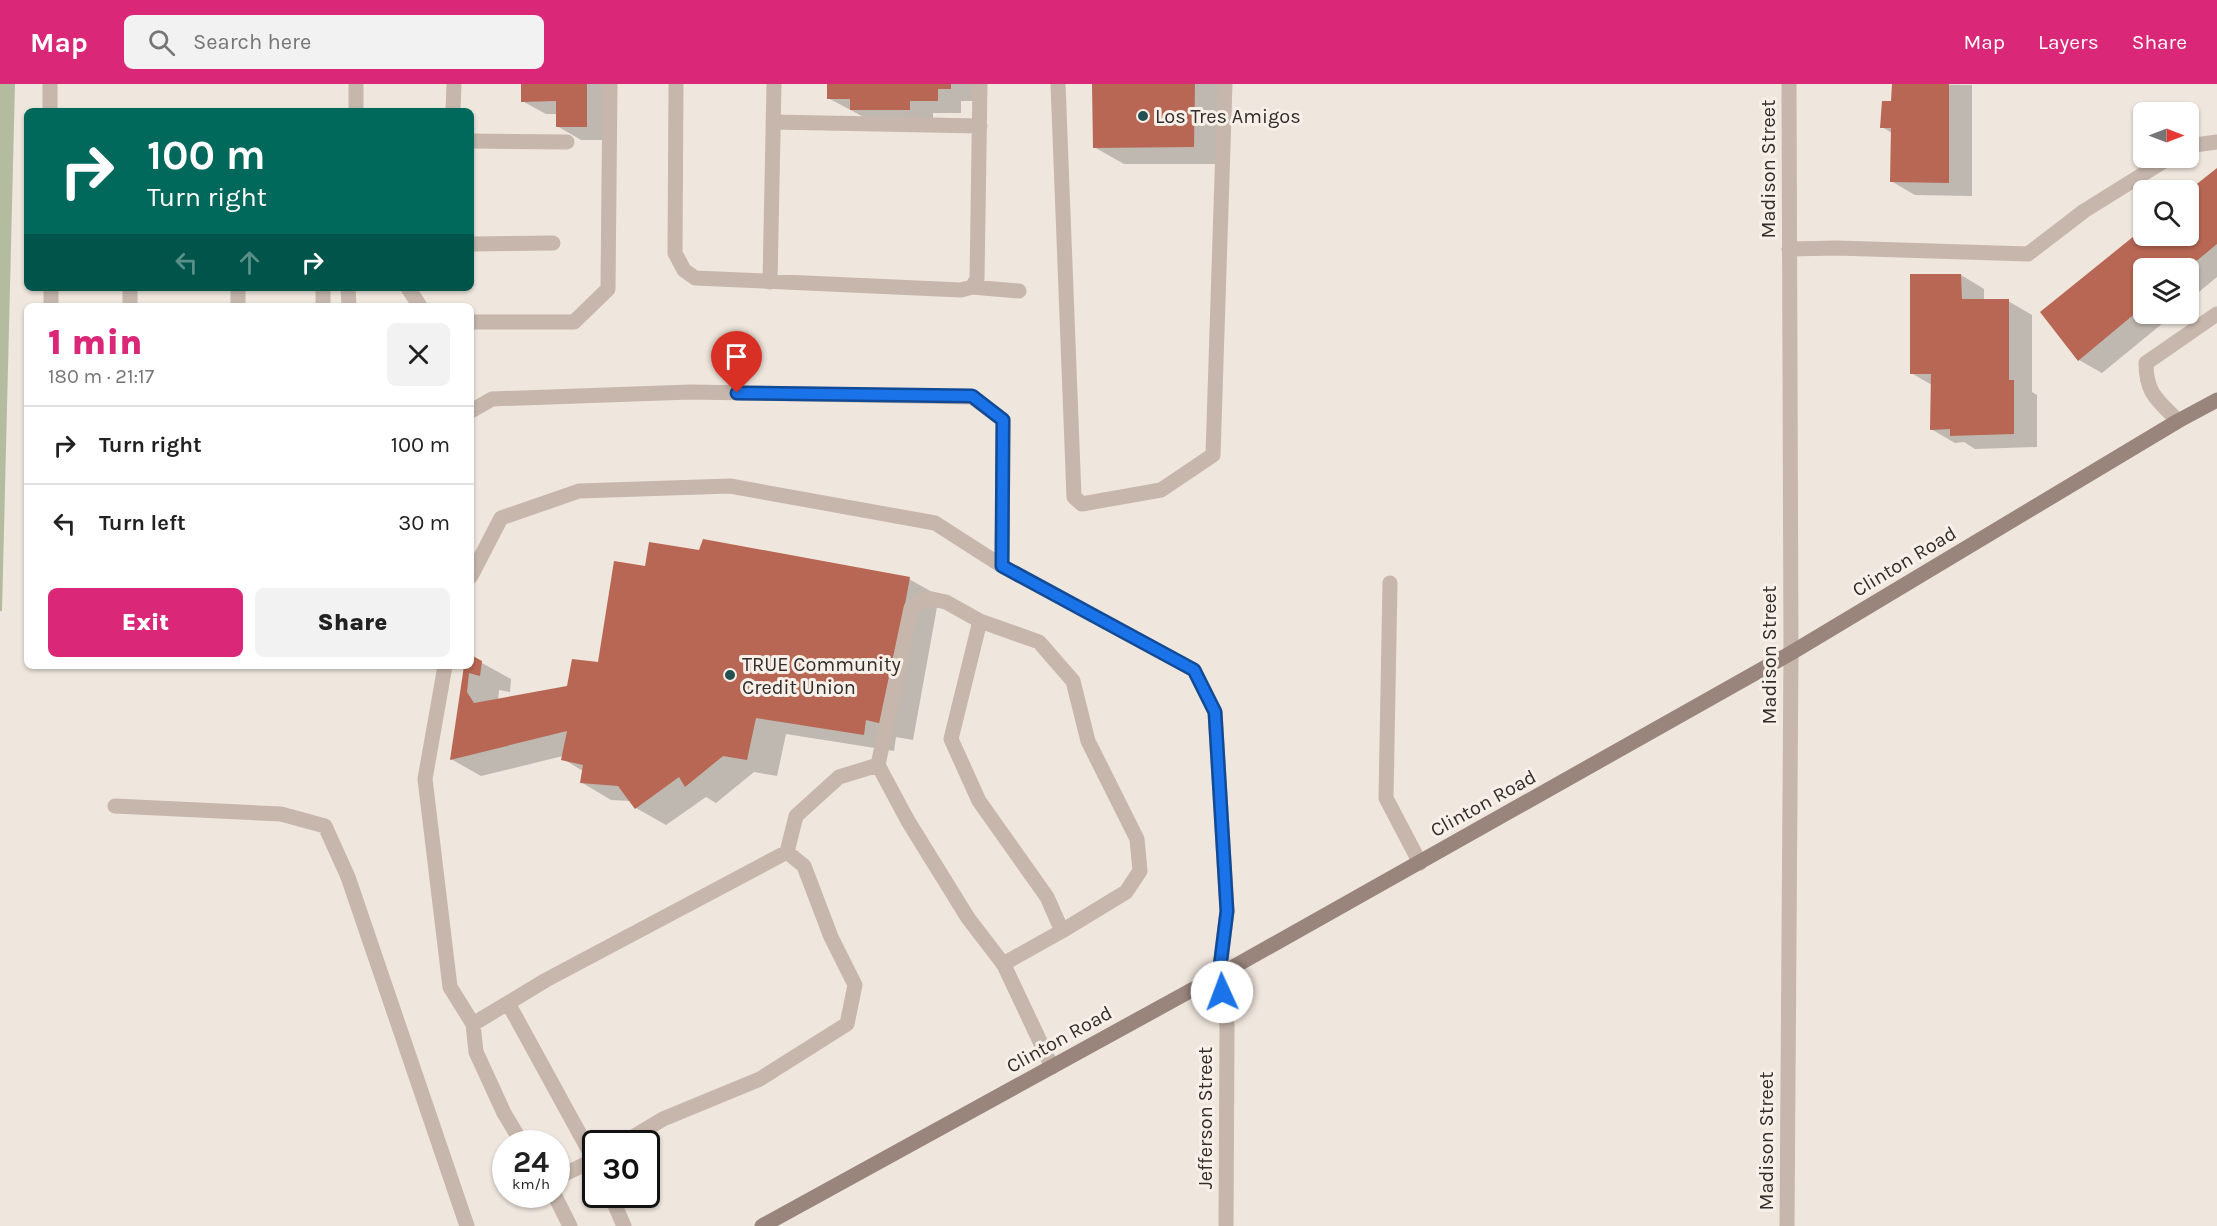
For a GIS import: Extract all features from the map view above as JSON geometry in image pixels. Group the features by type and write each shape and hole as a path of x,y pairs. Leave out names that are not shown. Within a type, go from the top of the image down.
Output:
{"main road":[{"name":"Clinton Road","path":"762,1226 1219,975 1791,653 2178,421 2217,400"}],"street":[{"path":"50,84 50,108"},
{"path":"356,84 356,108"},
{"path":"453,84 453,108"},
{"path":"474,322 573,322 608,289 610,84"},
{"path":"676,84 675,253 684,270 695,278 1019,291"},
{"path":"770,282 774,84"},
{"path":"972,288 977,279 980,84"},
{"path":"1058,84 1074,497 1082,504 1161,490 1213,455 1225,84"},
{"name":"Madison Street","path":"1787,1226 1791,653 1789,84"},
{"path":"773,122 980,126"},
{"path":"474,141 567,142"},
{"path":"2199,144 2217,142"},
{"path":"1789,249 1837,248 2028,254 2084,211 2153,168"},
{"path":"474,244 553,243"},
{"path":"2178,421 2152,393 2146,380 2146,363 2217,314"},
{"path":"474,409 492,399 690,392 972,396 1003,420 1002,566"},
{"name":"Jefferson Street","path":"474,570 501,518 579,491 730,486 935,523 1002,566 1194,670 1215,712 1227,911 1219,975 1227,1024 1226,1226"},
{"path":"1390,583 1386,798 1420,863"},
{"path":"1003,964 1126,892 1140,871 1137,839 1088,741 1073,681 1039,642 980,621 946,602 927,598 911,608 878,765 908,821 968,918 1003,964 1052,1067"},
{"path":"980,621 951,739 979,801 1047,897 1062,931"},
{"path":"444,669 425,779 450,987 472,1024 476,1052 514,1130"},
{"path":"472,1024 546,980 787,852 796,816 839,777 878,765"},
{"path":"115,806 280,814 325,826 348,877 467,1226"},
{"path":"645,1130 663,1119 760,1079 847,1024 855,985 831,937 804,866 787,852"},
{"path":"508,1003 582,1137"},
{"path":"561,1208 570,1226"},
{"path":"616,1208 624,1226"}],"green space":[{"path":"0,84 15,84 2,611 0,611"}],"building":[{"path":"521,84 587,84 587,127 556,127 556,101 521,102"},
{"path":"827,84 951,84 951,89 938,89 938,101 910,101 910,110 850,110 850,99 827,99"},
{"name":"Los Tres Amigos","path":"1092,84 1195,84 1194,147 1093,148"},
{"path":"1892,84 1949,84 1949,183 1890,182 1891,128 1880,128 1882,101 1891,101"},
{"path":"2217,168 2217,244 2199,259 2133,258 2133,315 2078,361 2040,312 2133,237 2133,246 2199,246 2199,182"},
{"path":"1910,274 1961,274 1962,299 2009,299 2009,380 2014,380 2014,434 1950,436 1950,429 1930,430 1931,374 1910,374"},
{"name":"TRUE Community Credit Union","path":"703,539 910,577 883,724 866,720 864,735 756,718 747,760 723,756 685,787 679,777 635,809 618,786 580,783 583,765 561,760 567,731 450,760 464,669 474,669 474,657 482,661 480,676 469,673 467,692 474,703 567,686 572,659 598,662 614,561 645,566 649,542 699,550"}],"place":[{"name":"Los Tres Amigos","path":"1143,116"},
{"name":"TRUE Community Credit Union","path":"730,675"}],"route":[{"path":"737,393 972,396 1003,420 1002,566 1194,670 1215,712 1227,911 1219,975 1222,992"}]}
